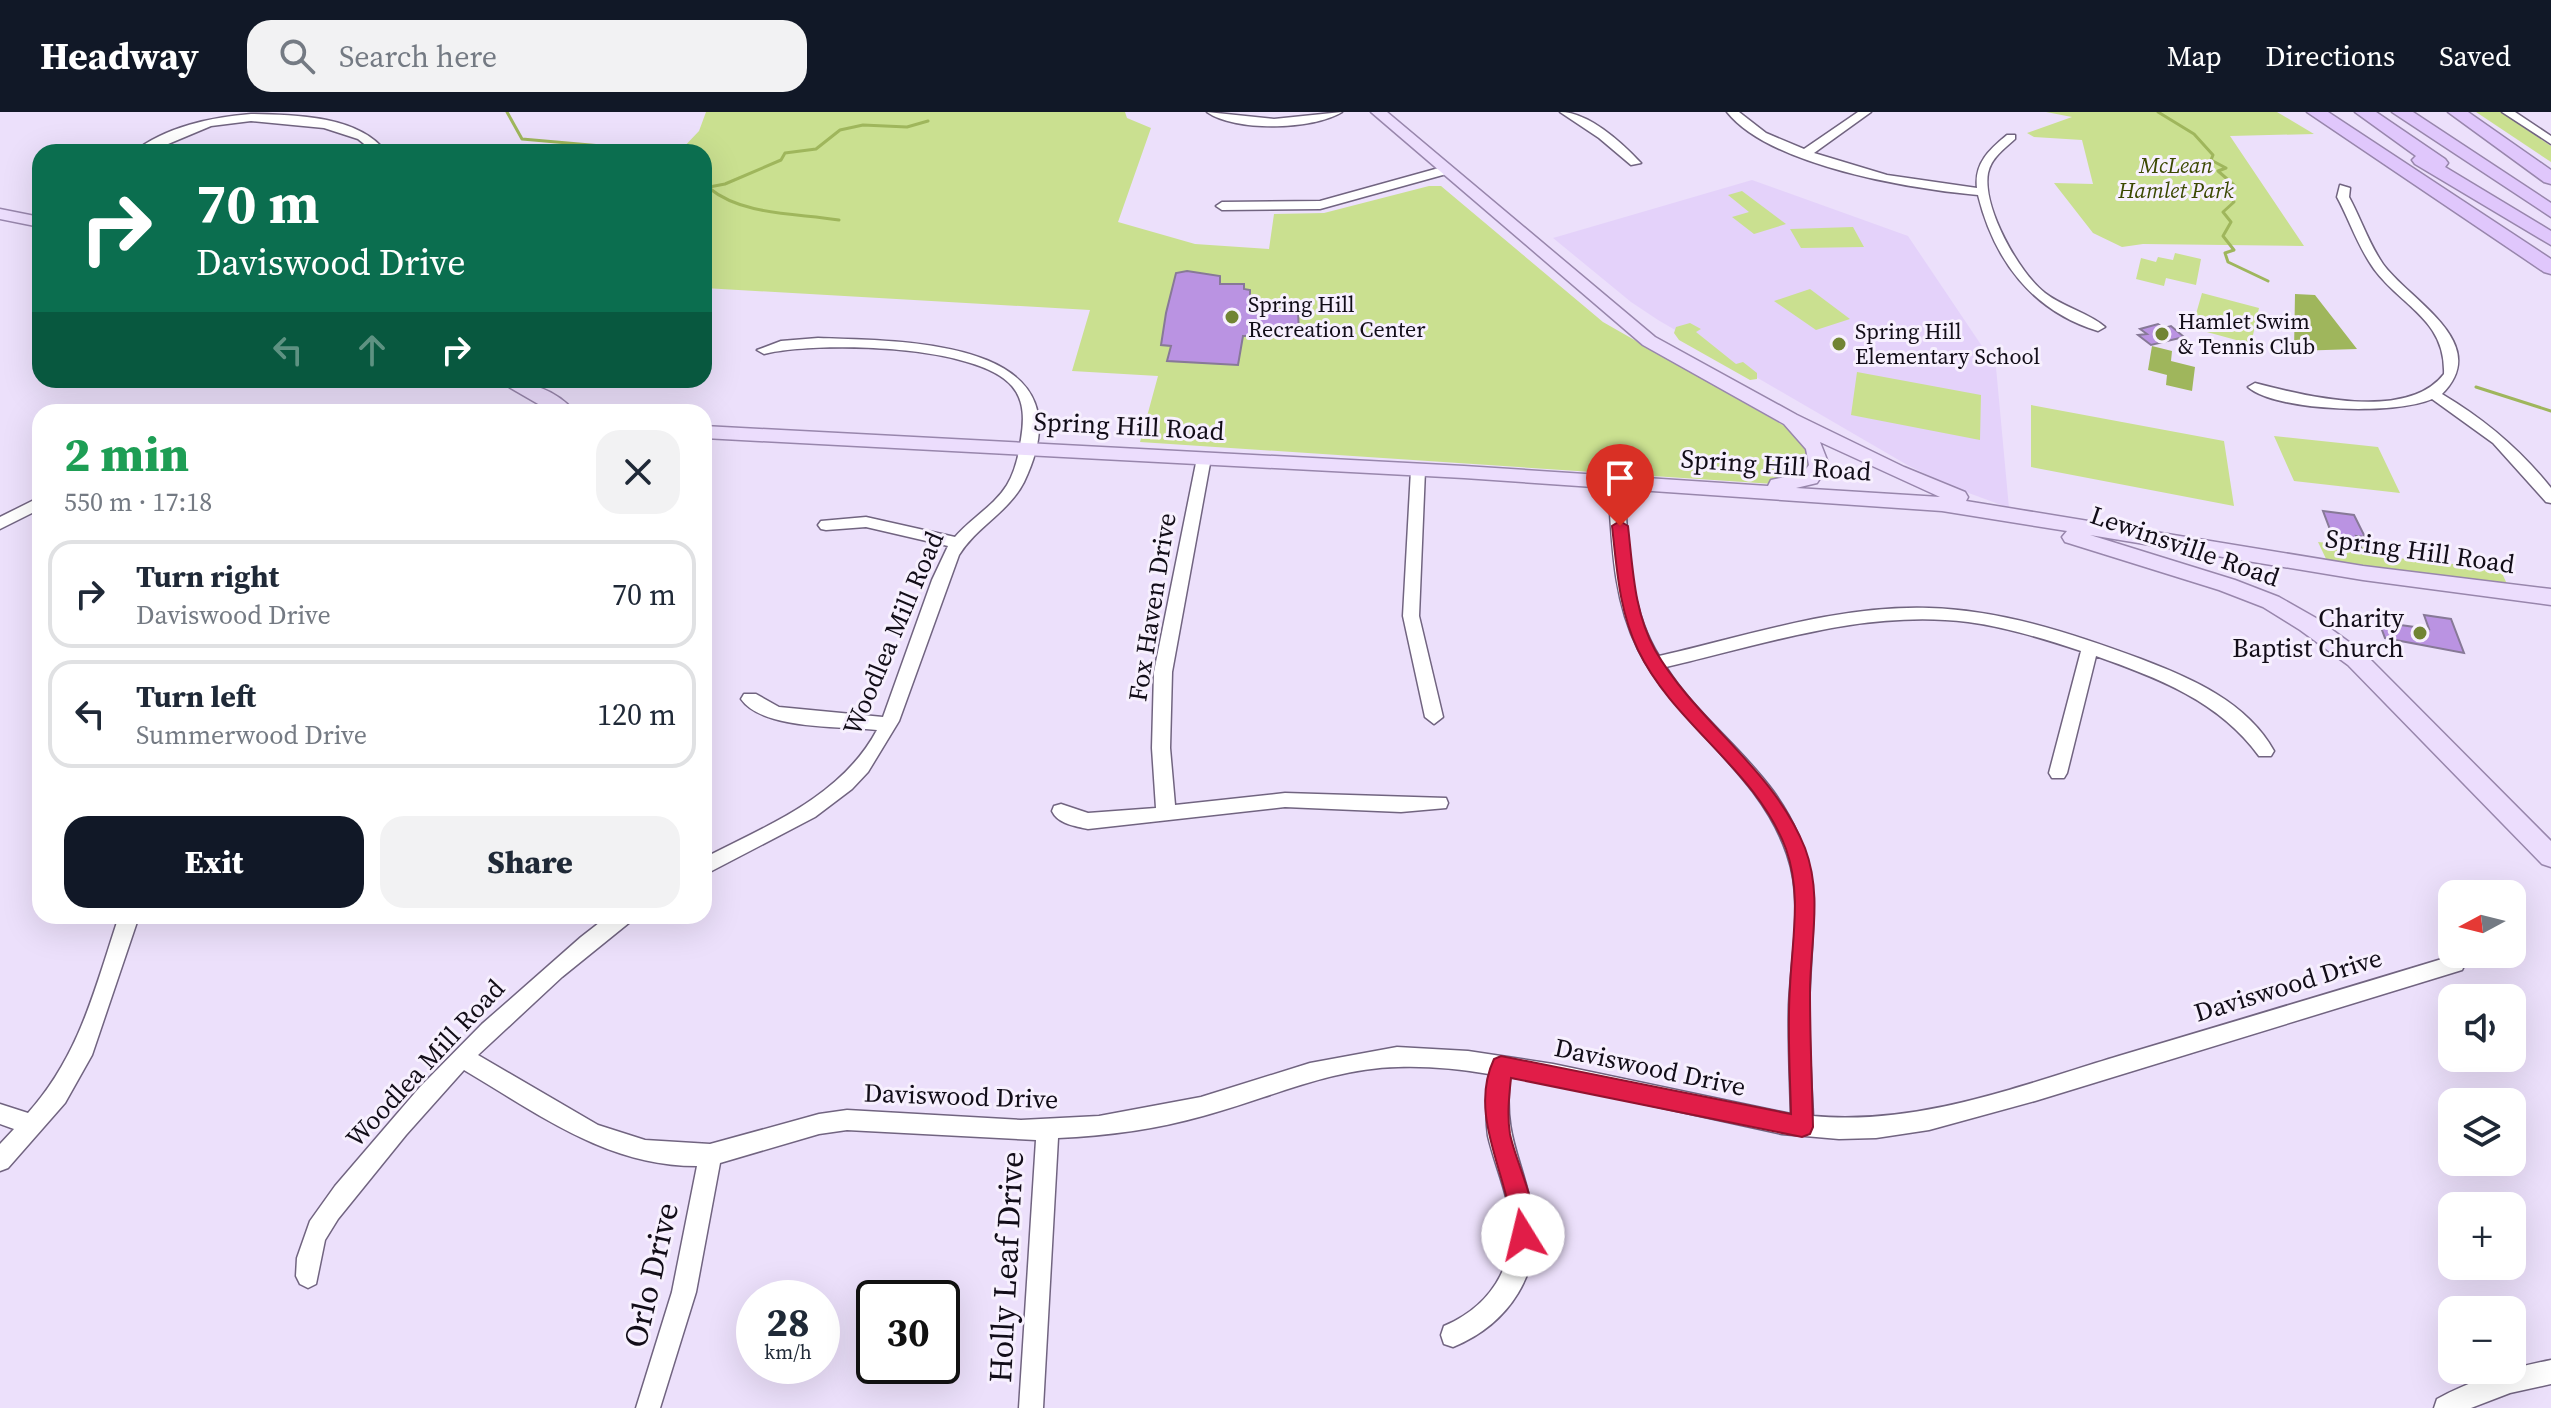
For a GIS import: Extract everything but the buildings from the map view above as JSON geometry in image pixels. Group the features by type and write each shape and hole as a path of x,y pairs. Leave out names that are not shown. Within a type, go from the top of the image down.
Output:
{"highway":[{"path":"2316,112 2551,268"},
{"path":"2341,112 2551,239"},
{"path":"2364,112 2551,239"},
{"path":"2401,112 2551,211"},
{"path":"2457,112 2551,178"},
{"path":"2482,129 2551,171"},
{"path":"2373,150 2551,291"}],"main road":[{"name":"Lewinsville Road","path":"1378,112 1627,325 1721,383 1897,472 2004,513 2271,602 2308,624 2356,659 2551,857"},
{"path":"0,214 32,220"},
{"name":"Lewinsville Road","path":"1552,259 1575,267 1653,328 1790,408 1821,432"},
{"path":"1627,325 1653,328"},
{"path":"1721,383 1739,388 1755,387"},
{"path":"525,388 552,404"},
{"path":"1718,490 1785,485 1810,478 1816,472 1818,457 1815,448 1790,419"},
{"name":"Spring Hill Road","path":"712,432 1418,470 1942,504 2297,562 2551,597"},
{"path":"1897,472 2047,515 2132,534"},
{"path":"2271,602 2249,581 2248,568 2261,561 2297,562"}],"street":[{"path":"1213,112 1246,122 1273,124 1336,112"},
{"path":"1566,112 1603,136 1635,163"},
{"path":"1733,112 1758,134 1850,171 1893,182 1982,192"},
{"path":"1804,154 1865,112"},
{"path":"2508,112 2551,141"},
{"path":"155,144 187,127 248,113 285,115 351,132 371,144"},
{"path":"2011,137 1986,160 1980,178 2001,251 2015,272 2050,301 2098,327"},
{"path":"1222,206 1320,205 1446,170"},
{"path":"2255,387 2286,397 2366,405 2433,394 2451,374 2452,348 2441,330 2381,271 2343,197 2344,188"},
{"name":"Woodlea Mill Road","path":"712,863 805,813 847,783 875,750 888,724 950,556 958,543 1013,488 1027,450 1033,418 1026,395 1011,377 975,358 932,350 808,344 784,344 764,350"},
{"path":"2433,394 2466,414 2506,445 2551,498"},
{"name":"Fox Haven Drive","path":"1166,814 1161,748 1163,672 1204,458"},
{"path":"1418,470 1411,616 1434,717"},
{"path":"1616,482 1629,607 1654,663 1758,783 1786,827 1797,852 1807,901 1800,989 1802,1127"},
{"path":"0,524 32,506"},
{"path":"826,525 866,522 958,543"},
{"path":"1654,663 1848,620 1892,614 1969,616 2008,623 2165,675 2208,697 2241,720 2265,751"},
{"path":"2058,773 2090,648"},
{"path":"750,699 767,711 779,714 888,724"},
{"path":"1061,811 1088,821 1288,800 1348,800 1415,806 1439,803"},
{"path":"0,1160 57,1096 85,1048 126,924"},
{"name":"Woodlea Mill Road","path":"308,1276 310,1253 319,1229 387,1140 464,1058 552,972 613,924"},
{"name":"Daviswood Drive","path":"464,1058 592,1134 617,1144 645,1151 710,1155 790,1131 847,1120 1048,1130 1149,1118 1359,1062 1432,1057 1501,1066 1802,1127 1876,1128 1929,1120 2035,1091 2442,968"},
{"path":"1453,1335 1471,1329 1489,1316 1502,1301 1520,1256 1522,1214 1499,1136 1497,1112 1501,1066"},
{"path":"0,1114 31,1124"},
{"name":"Holly Leaf Drive","path":"1031,1408 1048,1130"},
{"name":"Orlo Drive","path":"648,1408 670,1347 684,1292 710,1155"},
{"path":"2446,1408 2479,1390 2510,1379 2551,1372"}],"shaded area":[{"name":"Spring Hill Elementary School","path":"1752,180 1908,236 1996,367 2009,508 1950,486 1909,466 1658,320 1631,302 1553,238"},
{"path":"2295,294 2315,295 2357,349 2294,351"},
{"path":"2152,346 2172,351 2171,361 2195,367 2192,391 2166,385 2167,375 2148,370"}],"green space":[{"path":"706,112 1125,112 1127,118 1151,128 1118,222 1195,244 1269,249 1274,214 1324,213 1429,186 1441,186 1603,322 1783,425 1799,437 1814,457 1802,478 1774,484 1140,442 1158,376 1072,371 1090,310 712,288 712,144 687,144 699,131"},
{"name":"McLean Hamlet Park","path":"2046,112 2277,112 2314,134 2230,136 2304,246 2143,244 2122,247 2093,233 2054,183 2093,184 2082,140 2034,137 2027,133 2072,117"},
{"path":"2476,112 2501,112 2551,146 2551,162"},
{"path":"1742,191 1786,224 1754,234 1732,217 1749,212 1728,195"},
{"path":"1853,227 1864,247 1801,248 1790,229"},
{"path":"2175,253 2201,259 2196,285 2166,278 2164,286 2136,279 2141,258 2156,262 2158,257 2173,260"},
{"path":"1810,289 1850,319 1816,330 1774,301"},
{"path":"2202,293 2259,308 2251,344 2192,328"},
{"path":"1690,323 1701,329 1696,332 1736,364 1743,362 1757,373 1757,379 1750,380 1679,340 1674,333 1676,327"},
{"path":"1857,372 1981,395 1980,440 1851,415"},
{"path":"2031,405 2224,441 2234,506 2031,467"},
{"path":"2274,436 2378,447 2400,493 2294,481"},
{"path":"2318,542 2394,550 2398,558 2500,569 2507,584 2328,563"}],"waterway":[{"path":"507,112 522,139 579,144"},
{"path":"2158,112 2194,134 2213,155 2211,160 2226,168 2218,171 2234,185 2230,194 2234,202 2223,212 2231,222 2223,236 2234,250 2225,253 2228,262 2268,281"},
{"path":"712,186 781,160 785,153 816,149 840,130 863,125 907,127 928,121"},
{"path":"712,190 754,209 839,220"},
{"path":"2476,387 2551,411"}],"place":[{"name":"Spring Hill Recreation Center","path":"1232,317"},
{"name":"Hamlet Swim & Tennis Club","path":"2162,334"},
{"name":"Spring Hill Elementary School","path":"1839,344"},
{"name":"Charity Baptist Church","path":"2420,633"}],"route":[{"path":"1523,1235 1522,1214 1499,1136 1497,1112 1501,1066 1553,1074 1802,1127 1800,989 1807,901 1797,852 1786,827 1758,783 1670,685 1647,651 1629,607 1620,526"}]}
